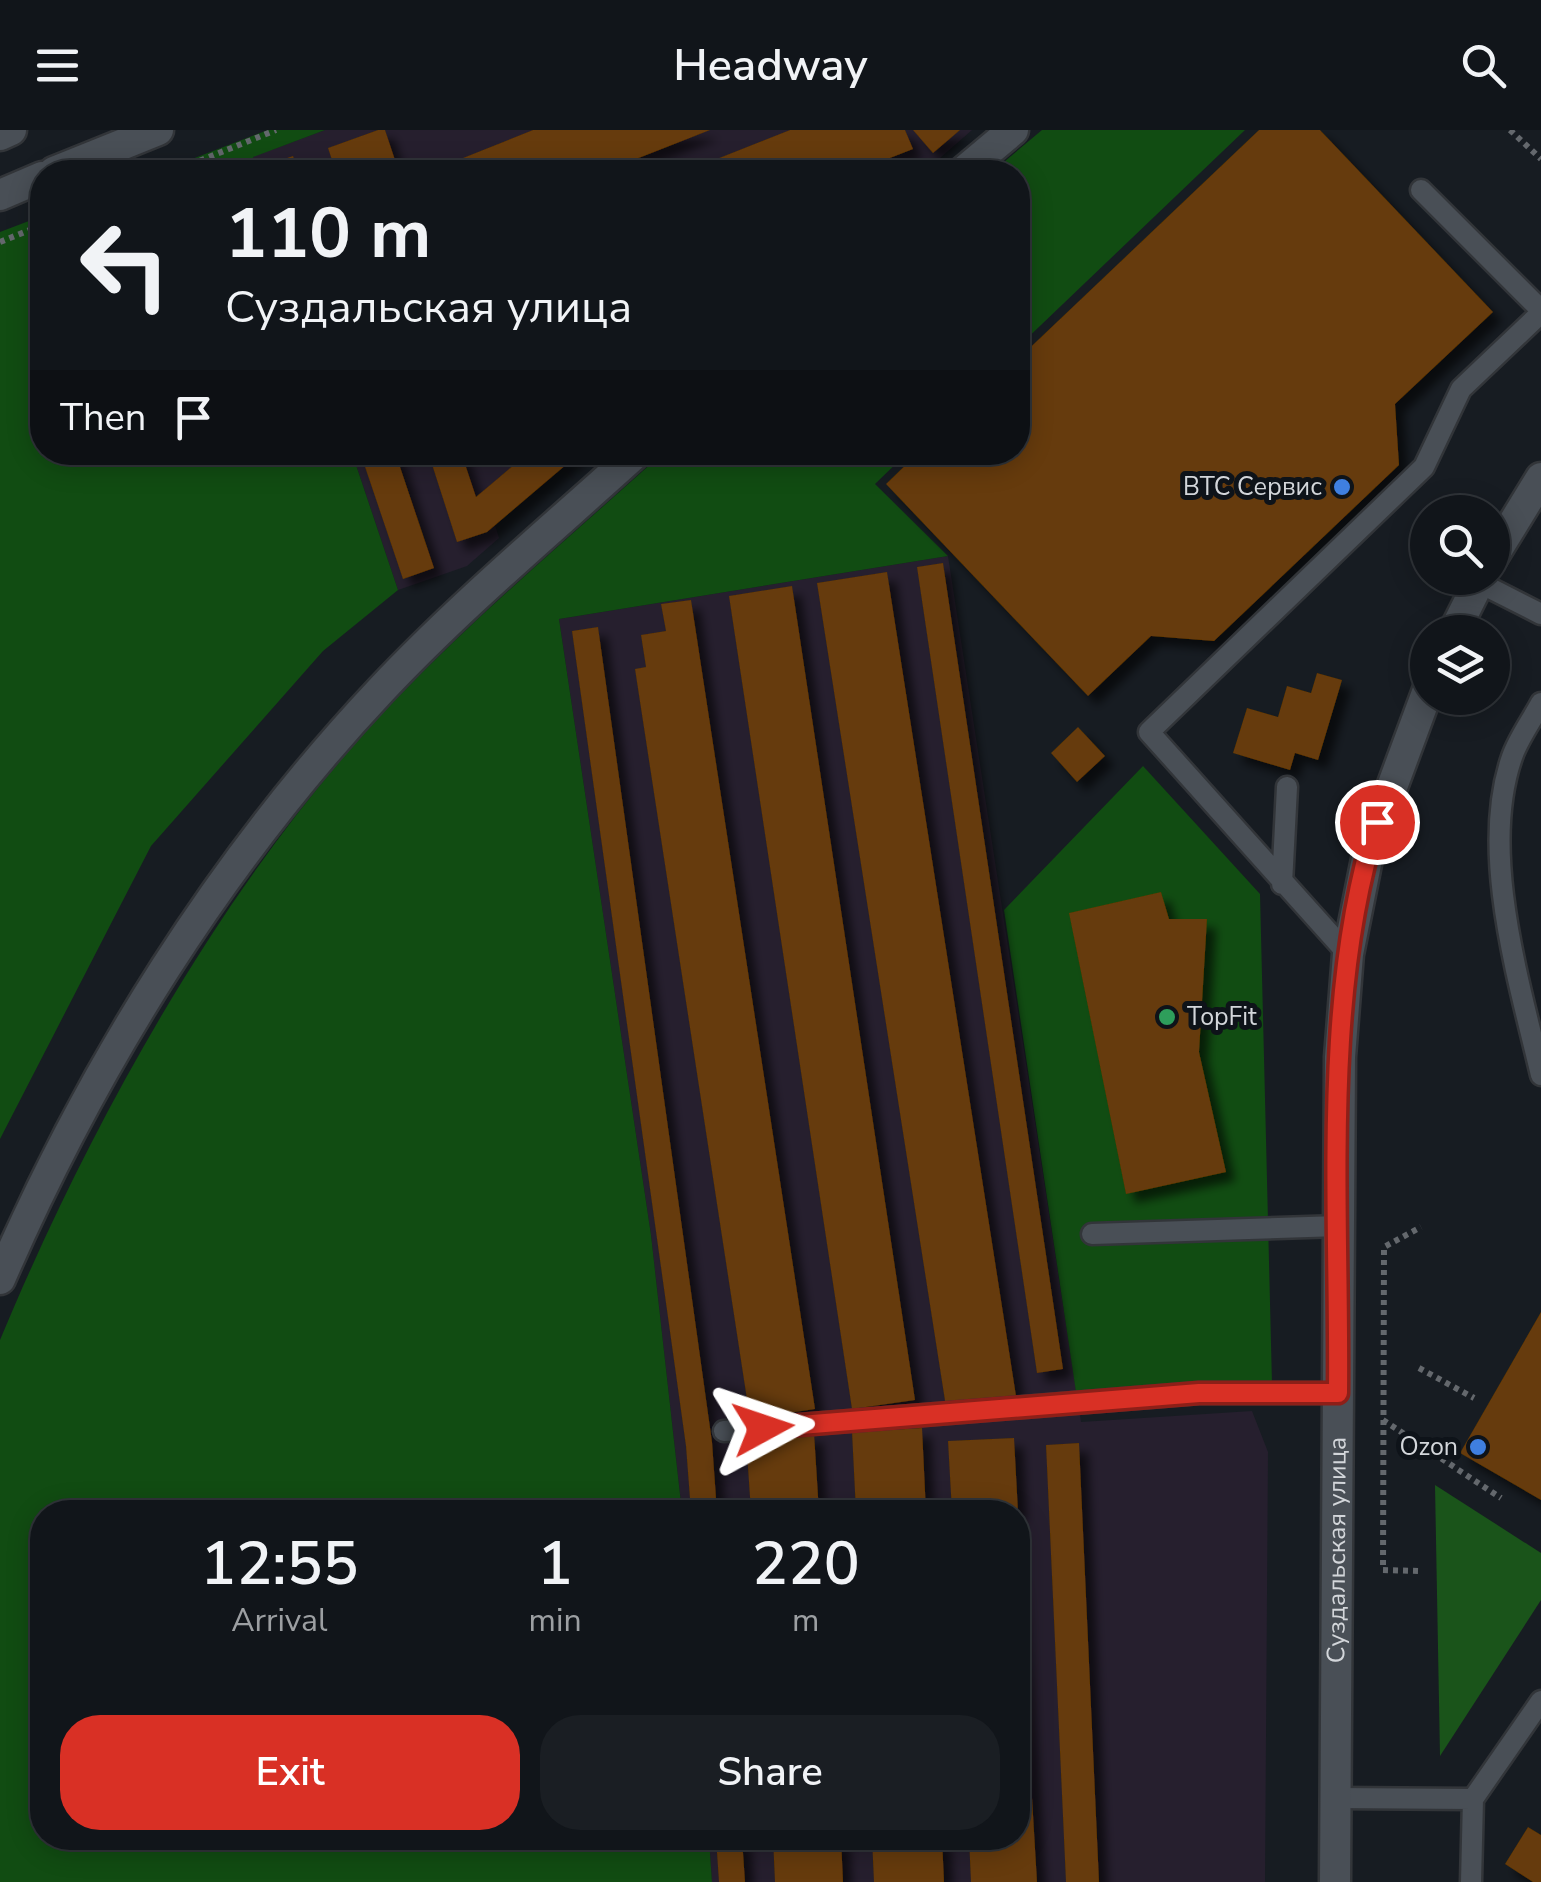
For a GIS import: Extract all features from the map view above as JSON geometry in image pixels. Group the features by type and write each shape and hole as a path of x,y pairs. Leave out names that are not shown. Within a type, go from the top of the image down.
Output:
{"street":[{"path":"0,134 11,130"},
{"path":"84,160 158,130"},
{"path":"977,160 1013,130"},
{"path":"0,195 30,182"},
{"path":"0,1279 112,1058 204,907 292,792 381,690 473,599 622,465"},
{"path":"1510,529 1541,478"},
{"name":"Суздальская улица","path":"1335,1882 1340,1056 1348,954 1369,849 1419,715"}],"lane":[{"path":"1348,954 1149,732 1424,467 1461,389 1541,312 1422,190"},
{"path":"1510,591 1541,614"},
{"path":"1541,703 1512,756 1499,826 1512,952 1541,1075"},
{"path":"1282,884 1287,788"},
{"path":"1092,1234 1339,1226"},
{"path":"724,1431 1199,1393 1338,1393"},
{"path":"1470,1882 1473,1799 1541,1700"},
{"path":"1336,1798 1473,1799"}],"path":[{"path":"202,160 276,130"},
{"path":"1510,130 1541,159"},
{"path":"0,242 30,230"},
{"path":"1418,1571 1383,1570 1384,1247 1421,1227"},
{"path":"1419,1368 1474,1398"},
{"path":"1384,1420 1501,1498"}],"shaded area":[{"path":"325,130 972,130 938,160 252,157"},
{"path":"356,465 567,465 494,522 499,538 467,566 398,590"},
{"path":"948,556 1081,1422 1252,1411 1268,1452 1265,1882 712,1882 710,1850 1030,1850 1030,1500 681,1500 651,1235 559,619"}],"green space":[{"path":"268,130 325,130 253,157 254,160 189,160"},
{"path":"1042,130 1245,130 1030,336 1030,160 1006,160"},
{"path":"30,221 30,465 356,465 398,590 323,651 151,846 0,1139 0,232"},
{"path":"650,465 895,465 875,484 948,556 559,619 651,1235 681,1500 30,1500 30,1850 710,1850 712,1882 0,1882 0,1340 77,1171 170,1002 222,920 335,767 396,699 494,604"},
{"path":"1143,766 1260,894 1272,1384 1076,1392 1004,910"},
{"path":"1435,1485 1541,1553 1541,1600 1440,1756"}],"building":[{"path":"385,130 395,160 332,160 328,148"},
{"path":"533,130 710,130 634,160 458,160"},
{"path":"790,130 905,130 913,149 885,160 714,160"},
{"path":"913,130 960,130 933,153"},
{"path":"1259,130 1320,130 1493,312 1395,404 1399,465 1214,641 1151,636 1088,696 886,484 906,465 1030,465 1030,348"},
{"path":"364,465 399,465 434,568 403,579"},
{"path":"432,465 465,465 476,497 514,465 566,465 487,532 457,542"},
{"path":"943,563 1063,1369 1037,1373 917,567"},
{"path":"887,572 1016,1396 946,1407 817,583"},
{"path":"792,586 915,1400 852,1409 729,596"},
{"path":"691,600 815,1409 750,1419 635,669 646,667 641,635 666,631 661,604"},
{"path":"598,627 712,1442 716,1500 690,1500 686,1446 572,631"},
{"path":"1317,673 1342,680 1318,760 1295,753 1290,770 1233,753 1247,708 1278,717 1287,686 1311,693"},
{"path":"1078,727 1105,756 1077,782 1051,753"},
{"path":"1161,892 1169,919 1207,919 1199,1052 1226,1172 1126,1194 1069,913"},
{"path":"1541,1312 1541,1500 1460,1453"},
{"path":"922,1428 925,1500 855,1500 852,1432"},
{"path":"814,1433 818,1500 750,1500 746,1438"},
{"path":"1014,1438 1017,1500 951,1500 948,1441"},
{"path":"1079,1443 1099,1882 1066,1882 1046,1445"},
{"path":"1030,1764 1037,1882 971,1882 970,1850 1030,1850"},
{"path":"1528,1827 1541,1835 1541,1882 1533,1882 1505,1864"},
{"path":"717,1850 743,1850 745,1882 719,1882"},
{"path":"774,1850 842,1850 843,1882 775,1882"},
{"path":"873,1850 943,1850 944,1882 874,1882"}],"place":[{"name":"ВТС Сервис","path":"1342,487"},
{"name":"TopFit","path":"1167,1017"},
{"name":"Ozon","path":"1478,1447"}],"route":[{"path":"763,1428 1199,1393 1338,1393 1340,1056 1348,954 1377,822"}]}
